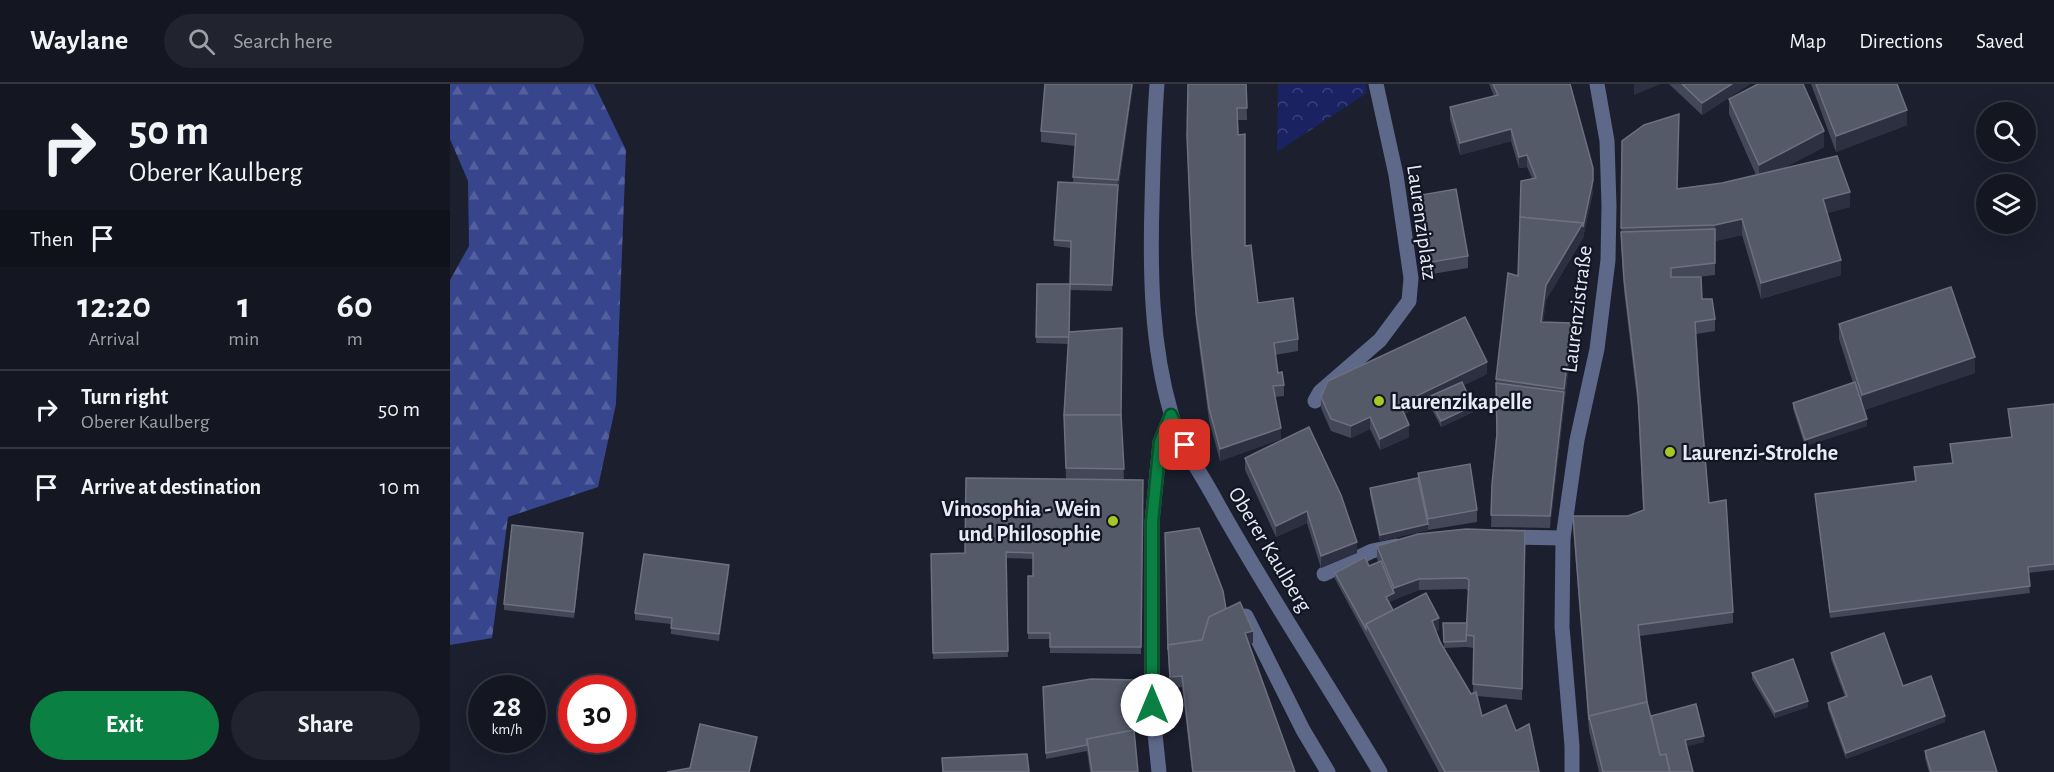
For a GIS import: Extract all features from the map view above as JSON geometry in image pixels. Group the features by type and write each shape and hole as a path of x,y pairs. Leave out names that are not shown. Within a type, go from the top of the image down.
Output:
{"street":[{"name":"Oberer Kaulberg","path":"1157,84 1151,233 1153,314 1160,368 1171,415 1226,519 1380,772"},
{"name":"Laurenziplatz","path":"1315,401 1320,392 1380,340 1409,301 1411,278 1396,176 1377,84"},
{"name":"Laurenzistraße","path":"1572,772 1562,627 1563,538 1577,440 1597,349 1608,260 1607,141 1598,84"},
{"path":"1159,772 1152,705 1152,522 1160,442 1171,415"},
{"path":"1489,536 1563,538"},
{"path":"1324,574 1372,551 1407,544"},
{"path":"1246,616 1303,730 1328,772"}],"green space":[{"path":"450,84 594,84 626,150 616,404 598,487 508,517 492,638 450,645 450,280 469,246 468,181 450,139"},
{"path":"1278,84 1366,84 1367,93 1277,152"}],"building":[{"path":"1045,84 1132,84 1118,180 1073,177 1076,134 1041,131"},
{"path":"1188,84 1246,84 1247,108 1237,108 1238,135 1245,134 1245,246 1251,245 1258,303 1293,298 1298,339 1274,343 1278,373 1282,372 1284,385 1273,386 1281,428 1220,449 1209,408 1196,312 1187,136"},
{"path":"1493,84 1570,84 1593,168 1593,180 1583,227 1583,223 1520,217 1521,181 1536,178 1527,155 1519,157 1511,129 1460,143 1450,107 1498,95"},
{"path":"1682,84 1732,84 1702,103"},
{"path":"1758,84 1803,84 1824,131 1759,165 1729,99"},
{"path":"1816,84 1897,84 1907,110 1836,136"},
{"path":"1679,114 1677,189 1722,183 1837,156 1850,192 1823,199 1841,260 1761,283 1742,219 1715,225 1621,228 1622,141 1644,125"},
{"path":"1058,182 1118,185 1112,285 1070,284 1071,241 1054,240"},
{"path":"1456,189 1468,256 1426,263 1415,196"},
{"path":"1520,217 1583,223 1546,285 1541,322 1572,323 1564,389 1496,379 1508,273 1518,276"},
{"path":"1715,229 1715,263 1671,268 1671,277 1701,277 1702,299 1712,299 1715,319 1695,322 1699,387 1709,503 1726,500 1733,612 1638,625 1647,702 1589,716 1589,720 1573,516 1628,516 1644,510 1638,395 1624,279 1621,232"},
{"path":"1037,284 1070,284 1069,337 1036,337"},
{"path":"1951,287 1975,357 1862,395 1839,324"},
{"path":"1465,317 1487,362 1400,404 1409,425 1380,439 1370,417 1351,426 1331,419 1321,397 1328,381"},
{"path":"1122,328 1121,415 1064,415 1069,332"},
{"path":"1462,382 1473,406 1441,421 1428,397"},
{"path":"1855,382 1867,419 1805,440 1793,403"},
{"path":"1496,383 1564,392 1550,516 1491,515 1497,434"},
{"path":"2054,404 2054,564 2028,567 2030,586 1830,612 1815,494 1916,481 1914,467 1953,463 1950,444 2012,437 2008,409"},
{"path":"1064,415 1121,415 1124,469 1066,468"},
{"path":"1309,427 1341,495 1357,542 1321,556 1307,511 1276,526 1245,458"},
{"path":"1470,464 1477,510 1428,519 1418,473"},
{"path":"966,478 1143,480 1141,647 1050,647 1050,633 1028,633 1028,576 1033,576 1033,553 1006,552 1008,651 933,653 931,554 965,553"},
{"path":"1418,478 1428,524 1380,535 1370,488"},
{"path":"512,525 583,533 574,612 504,604"},
{"path":"1199,528 1223,591 1226,609 1209,617 1202,640 1168,645 1168,650 1165,533"},
{"path":"1466,529 1525,531 1522,689 1473,684 1474,636 1466,635 1469,580 1466,578 1419,579 1394,588 1377,546 1418,534"},
{"path":"644,554 729,565 719,634 671,628 672,618 635,613"},
{"path":"1365,557 1369,566 1381,561 1394,593 1386,597 1393,610 1366,624 1366,629 1335,573"},
{"path":"1426,593 1439,618 1432,621 1440,642 1471,694 1476,692 1482,716 1506,705 1516,731 1529,724 1539,772 1445,772 1366,624"},
{"path":"1240,602 1253,631 1245,633 1295,772 1193,772 1182,676 1170,677 1168,645 1202,640 1209,617"},
{"path":"1443,623 1467,623 1466,641 1444,642"},
{"path":"1884,633 1903,686 1931,676 1945,716 1846,753 1828,703 1847,696 1831,653"},
{"path":"1793,659 1808,701 1775,712 1752,673"},
{"path":"1091,679 1135,680 1134,731 1087,739 1087,745 1046,753 1043,687"},
{"path":"1647,702 1660,755 1666,754 1670,772 1603,772 1589,716"},
{"path":"1696,704 1704,736 1685,740 1693,772 1670,772 1666,754 1660,755 1651,716"},
{"path":"700,724 757,737 749,772 667,772 690,768"},
{"path":"1134,730 1138,772 1092,772 1087,739"},
{"path":"1984,731 1997,772 1931,772 1925,751"},
{"path":"1027,754 1029,772 943,772 942,758"}],"place":[{"name":"Laurenzikapelle","path":"1379,401"},
{"name":"Laurenzi-Strolche","path":"1670,452"},
{"name":"Vinosophia - Wein und Philosophie","path":"1113,521"}],"route":[{"path":"1152,705 1152,522 1160,442 1171,415 1185,445"}]}
